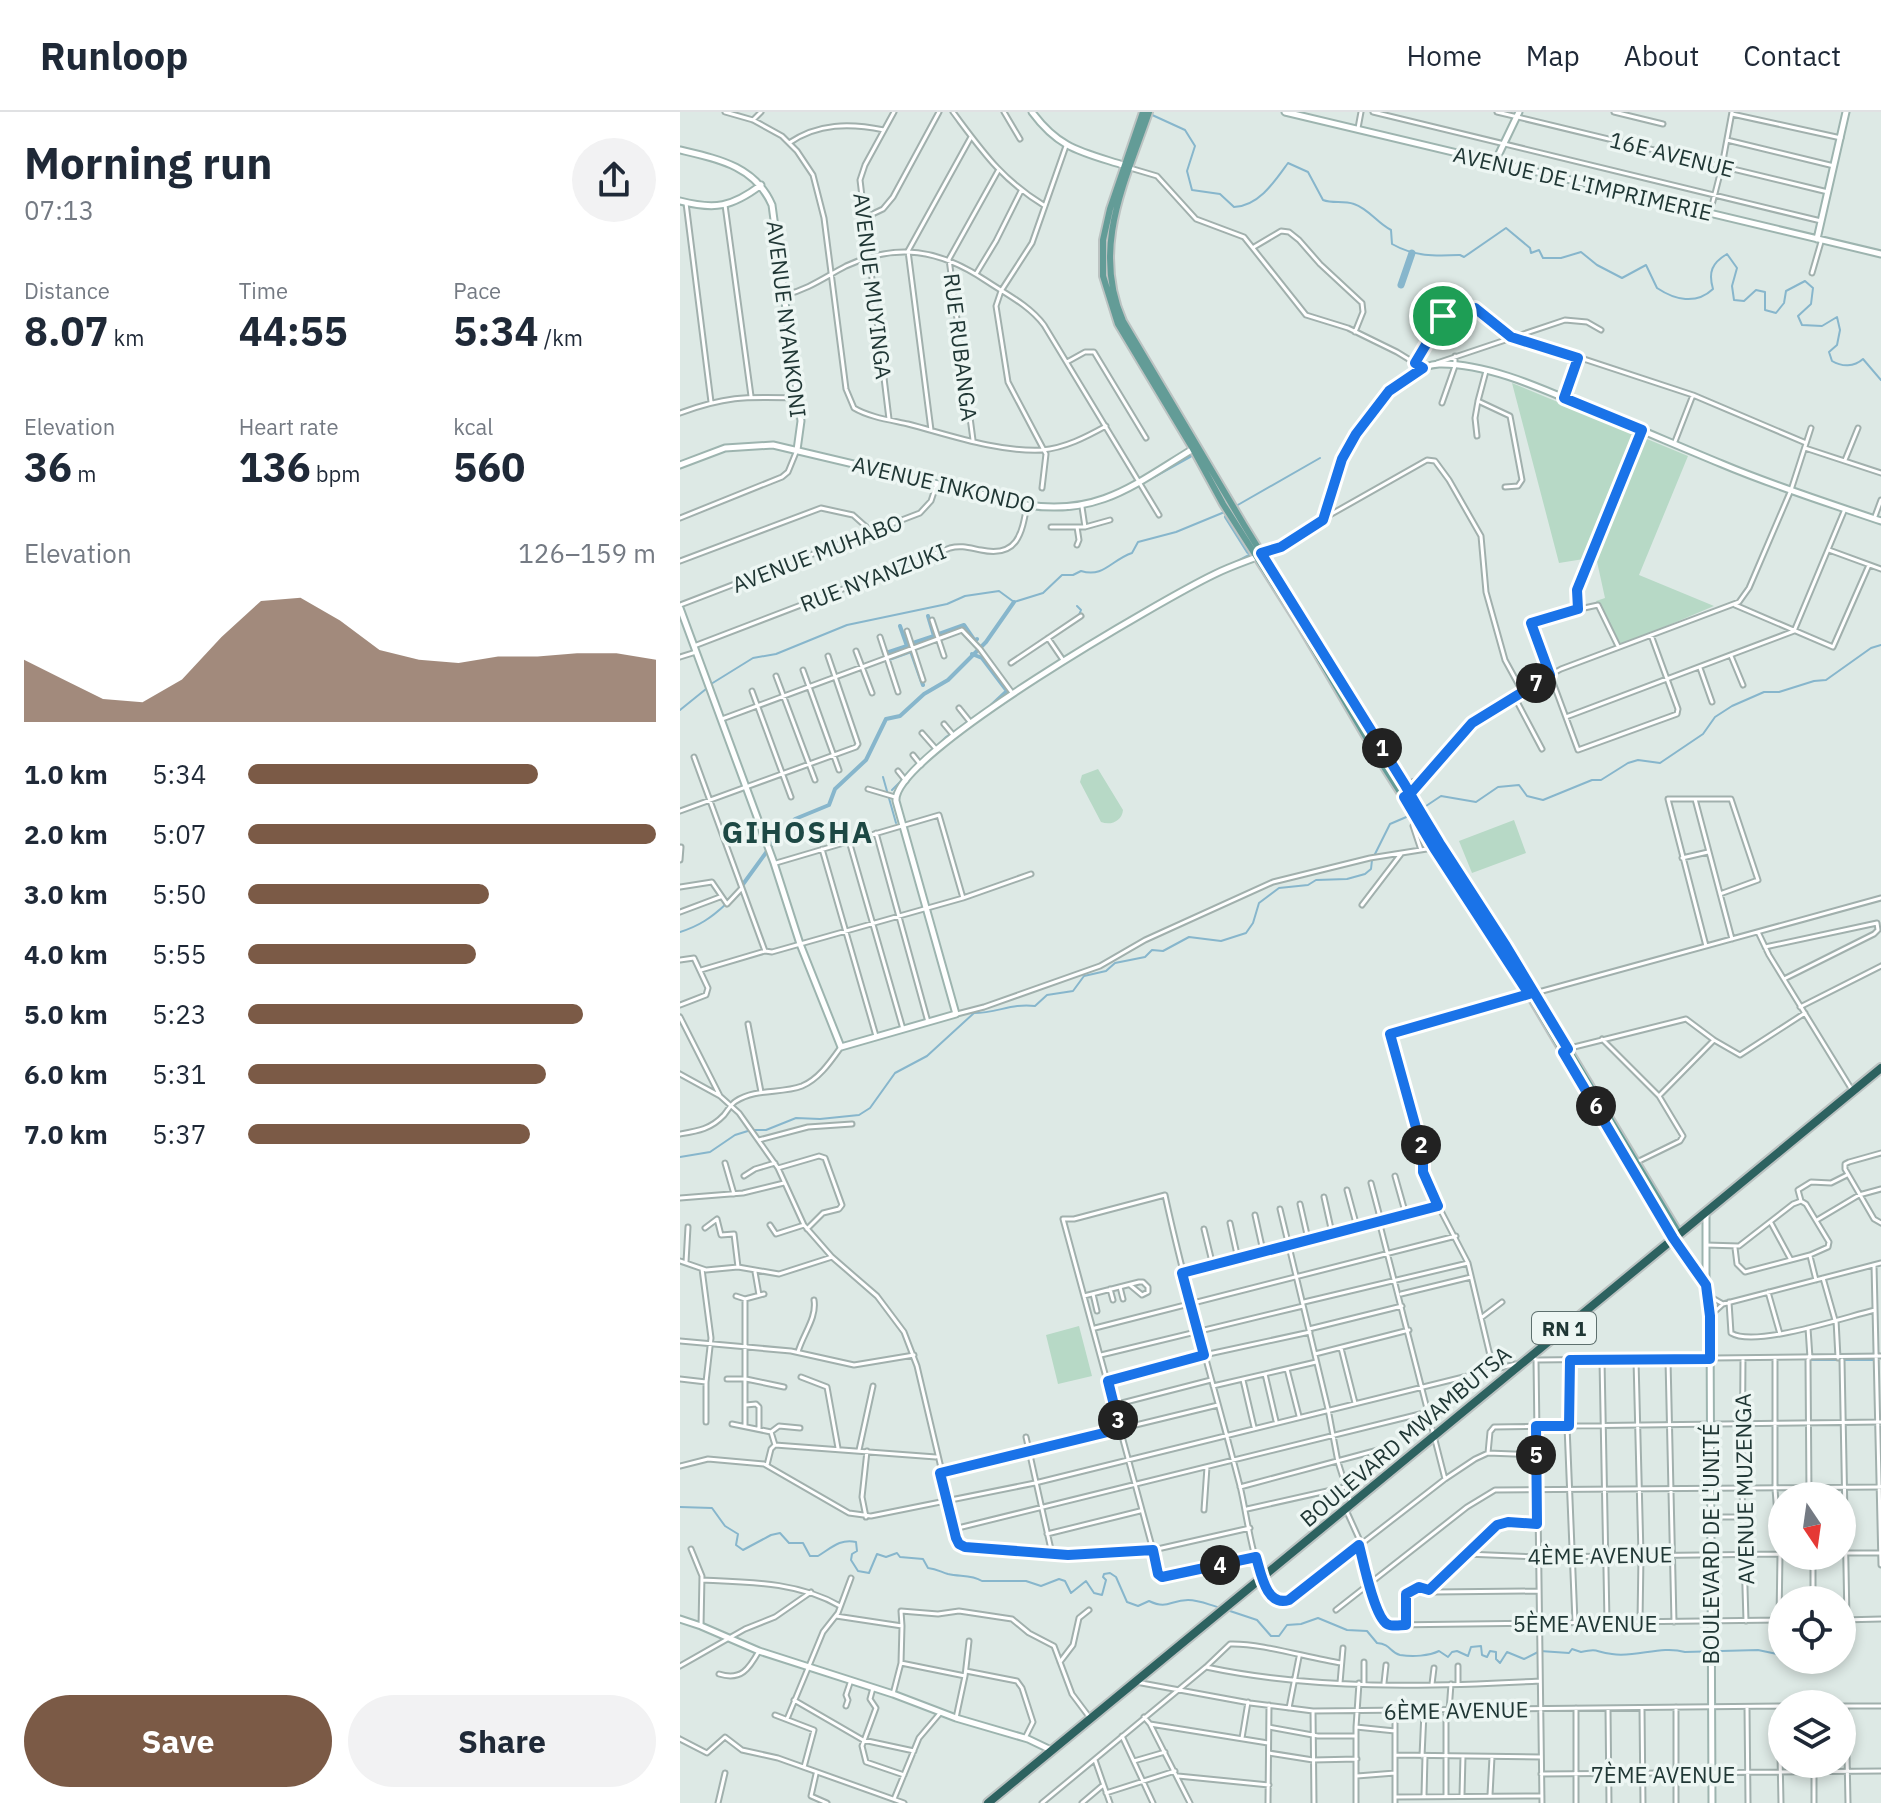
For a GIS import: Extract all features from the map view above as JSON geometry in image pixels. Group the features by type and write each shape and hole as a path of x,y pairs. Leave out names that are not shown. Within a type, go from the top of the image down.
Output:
{"highway":[{"name":"BOULEVARD MWAMBUTSA","path":"988,1803 1881,1068"}],"main road":[{"path":"1146,112 1103,240 1102,263 1110,304 1123,333 1338,681 1377,756 1402,786 1532,994 1676,1235"},
{"path":"1598,1103 1637,1162 1676,1235"}],"street":[{"path":"725,112 772,129 789,143 813,175 820,196 849,402 858,410 931,430 1021,449 1045,450 1076,441 1106,426"},
{"path":"753,120 761,112"},
{"name":"AVENUE MUYINGA","path":"889,419 860,192 862,172 894,112"},
{"path":"864,218 883,209 893,197 939,112"},
{"path":"953,112 998,171 1045,206"},
{"path":"1005,112 1020,139"},
{"path":"1032,112 1046,131 1066,146 1160,179 1196,219 1210,227 1240,235 1254,247 1306,315 1355,332 1426,367 1455,366 1514,378 1791,490 1881,521"},
{"name":"AVENUE DE L'IMPRIMERIE","path":"1285,112 1881,254"},
{"path":"1358,130 1361,112"},
{"path":"1373,112 1821,221"},
{"name":"16E AVENUE","path":"1497,112 1518,114 1828,192"},
{"path":"1614,112 1663,124"},
{"path":"1812,273 1846,112"},
{"path":"1710,213 1732,113 1841,138"},
{"path":"1495,162 1518,114"},
{"path":"789,143 802,134 834,126 884,130"},
{"path":"931,430 908,251 971,137"},
{"path":"1727,140 1834,166"},
{"path":"1042,488 1045,450 1015,398 1004,368 996,315 1001,291 1032,243 1066,146"},
{"path":"680,150 738,166 761,185 725,205 683,202 711,402"},
{"name":"RUE RUBANGA","path":"973,440 949,259 998,171"},
{"name":"AVENUE NYANKONI","path":"761,185 772,205 785,295 801,428 797,450"},
{"path":"976,274 1021,191"},
{"path":"725,205 751,396"},
{"path":"1254,247 1281,231 1294,235 1362,303 1363,312 1355,332"},
{"path":"785,295 808,288 868,258 908,251 949,259 976,274 1037,316 1159,515"},
{"path":"1415,363 1445,315 1475,308 1512,336 1693,395 1806,446 1881,473"},
{"path":"1324,518 1342,459 1356,434 1389,391 1426,367 1549,325 1573,319 1593,324 1601,330"},
{"path":"1067,362 1085,352 1094,352 1146,438"},
{"path":"1442,403 1455,366 1455,356"},
{"path":"1564,398 1578,358"},
{"path":"1477,436 1475,418 1486,371"},
{"path":"1674,444 1693,395"},
{"path":"680,413 711,402 751,396 798,398"},
{"path":"1478,401 1506,413 1510,418 1522,482 1518,486 1505,487"},
{"path":"1409,799 1421,779 1472,723 1522,691 1550,675 1619,647 1734,605 1749,588 1791,490 1811,428"},
{"path":"1845,460 1858,428"},
{"path":"1578,609 1577,590 1642,430"},
{"name":"AVENUE INKONDO","path":"680,465 716,450 739,445 773,445 1027,505 1082,506 1110,498 1195,448"},
{"path":"680,518 782,477 788,472 797,450"},
{"path":"895,797 921,765 954,736 1063,660 1215,573 1284,546 1324,518 1427,460 1435,461 1449,480 1481,536 1486,592 1505,660 1522,691"},
{"name":"AVENUE MUHABO","path":"680,606 910,518 927,508 937,483"},
{"path":"1874,519 1881,500"},
{"name":"RUE NYANZUKI","path":"680,657 950,548 966,546 994,551 1009,548 1021,535 1027,505"},
{"path":"1082,506 1085,527"},
{"path":"680,561 821,508 853,515 872,532"},
{"path":"1566,717 1794,631 1845,509"},
{"path":"1051,527 1085,527 1110,520"},
{"path":"1077,527 1077,545"},
{"path":"1829,550 1881,569"},
{"path":"1734,605 1828,646 1835,645 1869,565"},
{"path":"680,606 767,842 800,944 841,1047"},
{"path":"1619,647 1600,607 1578,609 1531,623 1577,749 1678,712 1651,635"},
{"path":"1011,663 1081,616"},
{"path":"932,620 944,656"},
{"path":"907,631 923,680"},
{"path":"722,719 956,631 966,632 1013,694"},
{"path":"880,637 898,692"},
{"path":"1048,638 1063,660"},
{"path":"856,651 872,693"},
{"path":"680,811 856,747 858,744 828,656"},
{"path":"1731,656 1743,685"},
{"path":"1700,668 1712,702"},
{"path":"803,670 839,770"},
{"path":"776,676 815,780"},
{"path":"752,691 791,797"},
{"path":"1514,696 1542,749"},
{"path":"959,708 971,723"},
{"path":"944,724 954,736"},
{"path":"922,733 937,750"},
{"path":"913,755 921,765"},
{"path":"694,757 765,951"},
{"path":"898,771 906,781"},
{"path":"1402,786 1421,779"},
{"path":"868,789 895,797"},
{"path":"895,797 956,1014"},
{"path":"1694,798 1732,939"},
{"path":"1706,946 1667,800 1731,798 1758,877 1753,883 1720,894"},
{"path":"1418,815 1413,826 1421,850"},
{"path":"774,863 940,816 963,898"},
{"path":"876,833 928,1022"},
{"path":"849,841 903,1029"},
{"path":"680,1134 706,1129 719,1120 730,1104 743,1098 804,1085 825,1068 841,1047 984,1007 1100,966 1145,940 1266,884 1357,861 1437,846"},
{"path":"680,860 681,847"},
{"path":"822,849 876,1036"},
{"path":"1682,858 1708,852"},
{"path":"1362,905 1401,853"},
{"path":"701,970 963,898 1031,874"},
{"path":"680,887 712,882 717,886 720,897 729,903 741,889"},
{"path":"680,912 720,897"},
{"path":"1493,1368 1468,1263 1423,1172 1423,1153 1390,1034 1881,898"},
{"path":"1765,947 1879,922 1874,934 1784,979"},
{"path":"1758,932 1852,1091"},
{"path":"680,960 694,958 708,992 680,1005"},
{"path":"1800,1007 1881,966"},
{"path":"1565,1050 1686,1019 1740,1055 1805,1013"},
{"path":"680,1017 720,1096"},
{"path":"748,1024 761,1092"},
{"path":"1602,1039 1659,1096 1683,1136 1680,1141 1637,1162"},
{"path":"1659,1096 1714,1040"},
{"path":"680,1074 730,1104 775,1163 805,1227 832,1257 877,1296 904,1332 914,1355 959,1544 1052,1554 1153,1550 1250,1528"},
{"path":"759,1140 808,1127 852,1124"},
{"path":"1881,1153 1845,1164 1847,1175 1859,1195 1874,1219 1881,1223"},
{"path":"770,1225 776,1234 805,1227 823,1213 839,1209 842,1205 825,1158 819,1156 778,1168"},
{"path":"725,1163 734,1194"},
{"path":"744,1176 775,1163"},
{"path":"1735,1248 1737,1264 1745,1272 1810,1255 1829,1245 1816,1220 1801,1201 1798,1190 1800,1186 1814,1181 1831,1183 1847,1175"},
{"path":"1395,1176 1406,1215"},
{"path":"680,1198 734,1194 784,1183"},
{"path":"1371,1183 1445,1479"},
{"path":"1816,1220 1859,1195 1881,1189"},
{"path":"1347,1190 1357,1227"},
{"path":"1256,1557 1162,1577 1158,1574 1063,1219 1074,1219 1165,1195 1189,1302 1256,1557 1274,1599 1285,1602 1469,1462 1488,1453 1536,1455"},
{"path":"1324,1197 1332,1233"},
{"path":"1706,1245 1735,1248 1801,1201"},
{"path":"1300,1204 1308,1239"},
{"path":"1182,1273 1438,1206"},
{"path":"1280,1209 1369,1584"},
{"name":"BOULEVARD DE L'UNITÉ","path":"1706,1211 1706,1285 1710,1316 1712,1803"},
{"path":"1255,1215 1263,1251"},
{"path":"705,1228 717,1219 722,1236 734,1234 738,1267"},
{"path":"1230,1223 1238,1259"},
{"path":"1771,1223 1791,1260"},
{"path":"686,1262 688,1227"},
{"path":"1204,1229 1213,1266"},
{"name":"BOULEVARD DE L'UNITÉ","path":"1676,1235 1706,1285"},
{"path":"1093,1328 1456,1236"},
{"path":"1810,1255 1816,1280"},
{"path":"680,1261 702,1268 738,1267 768,1274 789,1272 832,1257"},
{"path":"1100,1355 1468,1263"},
{"path":"1710,1316 1729,1302 1881,1263"},
{"path":"1874,1265 1879,1356 1881,1565"},
{"path":"702,1268 711,1344 706,1382 706,1422"},
{"path":"736,1296 745,1299 761,1295 755,1271"},
{"path":"1399,1295 1471,1277"},
{"path":"1823,1278 1835,1320 1840,1358 1843,1482"},
{"path":"1084,1296 1130,1285"},
{"path":"1120,1287 1123,1299"},
{"path":"1110,1289 1113,1300"},
{"path":"1768,1292 1780,1334"},
{"path":"1093,1294 1097,1311"},
{"path":"1708,1296 1723,1304"},
{"path":"745,1299 745,1426"},
{"path":"798,1352 803,1334 816,1313 814,1300"},
{"path":"1481,1318 1502,1302"},
{"path":"1729,1302 1731,1333 1734,1335 1780,1334 1875,1310"},
{"path":"1108,1381 1402,1306"},
{"path":"1808,1328 1808,1482"},
{"path":"1314,1354 1409,1330"},
{"path":"680,1341 798,1352 854,1365 914,1355"},
{"path":"1341,1347 1355,1403"},
{"path":"1542,1803 1533,1357 1668,1360 1879,1356"},
{"name":"AVENUE MUZENGA","path":"1743,1358 1742,1489 1746,1621"},
{"path":"1775,1358 1775,1482"},
{"path":"1570,1360 1568,1426 1575,1622"},
{"path":"1602,1360 1607,1622"},
{"path":"1636,1360 1640,1622"},
{"path":"1668,1360 1674,1622"},
{"path":"1213,1386 1316,1362"},
{"path":"680,1466 708,1459 767,1465 849,1513 866,1517 1035,1483 1520,1363"},
{"path":"1287,1368 1299,1416"},
{"path":"1265,1374 1276,1421"},
{"path":"801,1377 827,1387 838,1448"},
{"path":"680,1379 706,1382"},
{"path":"727,1379 746,1379 784,1387"},
{"path":"1243,1379 1254,1427"},
{"path":"1114,1405 1211,1380"},
{"path":"859,1450 873,1386"},
{"path":"746,1405 756,1404 759,1407 759,1429"},
{"path":"940,1473 1218,1405"},
{"path":"953,1529 1428,1412"},
{"path":"1488,1453 1491,1429 1880,1422"},
{"path":"732,1424 771,1432"},
{"path":"771,1432 779,1426 800,1428"},
{"path":"771,1432 775,1445"},
{"path":"1026,1437 1052,1554"},
{"path":"767,1465 775,1445 936,1457"},
{"path":"1240,1487 1378,1450"},
{"path":"866,1517 862,1497 867,1451"},
{"path":"1204,1510 1207,1467"},
{"path":"1245,1510 1345,1487"},
{"path":"1856,1488 1881,1487"},
{"path":"1336,1610 1487,1493 1499,1490 1768,1489"},
{"path":"1047,1534 1141,1511"},
{"path":"1710,1517 1743,1517"},
{"path":"1429,1590 1497,1525 1508,1522 1537,1524"},
{"path":"691,1549 702,1580 701,1626"},
{"path":"1856,1553 1881,1553"},
{"name":"4ÈME AVENUE","path":"1466,1554 1537,1557 1768,1554"},
{"path":"787,1719 823,1632 836,1616 851,1578"},
{"path":"702,1580 811,1592 840,1606"},
{"name":"5ÈME AVENUE","path":"1369,1584 1382,1619 1388,1625 1768,1620"},
{"path":"1406,1625 1405,1595 1419,1587 1434,1592 1539,1591"},
{"path":"680,1666 745,1629 775,1617 811,1592"},
{"path":"1060,1662 1073,1645 1079,1618 1089,1610"},
{"path":"893,1694 901,1663 901,1611 938,1614 959,1611 1012,1619 1029,1633 1054,1646 1072,1694 1090,1718"},
{"path":"836,1616 902,1626"},
{"path":"680,1619 759,1651 893,1694 956,1718 1025,1738 1052,1750"},
{"path":"1856,1620 1881,1619"},
{"path":"956,1718 966,1674 969,1641"},
{"path":"1042,1803 1233,1643 1341,1663"},
{"path":"1340,1683 1343,1648"},
{"path":"719,1674 731,1678 738,1675 752,1665 759,1651"},
{"path":"1289,1709 1299,1657"},
{"path":"1356,1803 1356,1727 1364,1662"},
{"path":"901,1663 1013,1679 1020,1684 1033,1722 1025,1738"},
{"path":"1384,1683 1386,1665"},
{"path":"1458,1666 1458,1684"},
{"path":"1206,1667 1295,1682 1458,1684 1540,1681"},
{"path":"1432,1684 1434,1668"},
{"path":"846,1706 848,1700 845,1696 851,1680"},
{"name":"6ÈME AVENUE","path":"1133,1681 1313,1711 1768,1706"},
{"path":"1446,1796 1447,1711 1451,1684"},
{"path":"873,1688 870,1699 876,1708 863,1740 867,1764 904,1775"},
{"path":"793,1700 863,1740 914,1751"},
{"path":"1242,1738 1248,1702"},
{"path":"1268,1803 1269,1705"},
{"path":"1747,1706 1748,1803"},
{"path":"1856,1706 1881,1706"},
{"path":"1676,1707 1676,1803"},
{"path":"1576,1708 1576,1803"},
{"path":"1608,1708 1609,1803"},
{"path":"1642,1708 1643,1803"},
{"path":"1313,1711 1314,1803"},
{"path":"1395,1711 1395,1803"},
{"path":"1424,1711 1424,1797"},
{"path":"894,1799 924,1731 941,1712"},
{"path":"775,1715 814,1730 803,1767"},
{"path":"1144,1717 1190,1803"},
{"path":"1150,1724 1268,1743"},
{"path":"1268,1727 1314,1736 1356,1736"},
{"path":"1356,1727 1395,1731"},
{"path":"1122,1736 1152,1802 1146,1803"},
{"path":"680,1739 707,1753 725,1737 742,1750 778,1758 904,1803"},
{"path":"1133,1761 1165,1752"},
{"path":"1268,1753 1313,1760 1357,1759"},
{"path":"1396,1755 1541,1757"},
{"path":"1460,1803 1463,1756"},
{"path":"1490,1795 1492,1757"},
{"path":"1095,1760 1110,1803"},
{"path":"1106,1793 1175,1771"},
{"name":"7ÈME AVENUE","path":"1856,1772 1881,1771"},
{"path":"816,1772 811,1796 827,1803"},
{"path":"718,1803 725,1773"},
{"path":"1357,1776 1395,1773"},
{"name":"7ÈME AVENUE","path":"1541,1774 1768,1774"},
{"path":"1178,1776 1269,1785"},
{"path":"1781,1778 1781,1803"},
{"path":"1814,1778 1814,1803"},
{"path":"1848,1778 1848,1803"},
{"path":"1082,1803 1102,1786"},
{"path":"1483,1795 1483,1803"},
{"path":"1507,1796 1507,1803"},
{"path":"1395,1797 1542,1796"}],"green space":[{"path":"1512,383 1688,456 1639,575 1714,606 1617,647 1596,601 1605,598 1596,557 1559,563"},
{"path":"1098,769 1123,810 1121,817 1112,823 1101,822 1080,782 1082,775"},
{"path":"1514,820 1526,853 1472,873 1459,841"},
{"path":"1079,1326 1092,1376 1058,1384 1046,1335"}],"waterway":[{"path":"1150,114 1185,130 1195,146 1187,171 1192,190 1220,194 1234,207 1243,206 1259,197 1288,163 1308,172 1323,200 1359,206 1391,230 1392,244 1417,253 1464,257 1506,228 1530,248 1531,253 1539,250 1543,258 1561,258 1581,252 1597,265 1622,278 1646,265 1657,288 1685,299 1700,297 1713,289 1712,268 1727,254 1737,268 1732,286 1734,300 1744,301 1756,290 1765,292 1765,310 1776,313 1784,303 1786,291 1805,281 1813,288 1811,304 1798,316 1802,325 1822,326 1837,317 1840,330 1837,345 1829,352 1832,361 1848,365 1863,359 1881,380"},
{"path":"1401,285 1412,253"},
{"path":"1154,476 1190,456"},
{"path":"1236,506 1320,458"},
{"path":"711,684 753,658 776,654 847,625 947,604 965,596 999,591 1014,602 1043,593 1062,575 1102,570 1132,553 1138,542 1176,532 1227,511"},
{"path":"1226,517 1248,552"},
{"path":"1232,564 1249,555"},
{"path":"741,887 795,819 829,805 835,789 866,760 886,719 900,716 924,694 948,680 986,642 1014,602"},
{"path":"1077,606 1081,610 1079,615"},
{"path":"1054,664 1141,612"},
{"path":"913,643 934,636 928,616"},
{"path":"939,634 964,625 975,641 977,639"},
{"path":"886,653 907,646 900,626"},
{"path":"1426,806 1441,796 1476,802 1498,787 1519,785 1527,796 1543,800 1592,780 1601,780 1628,763 1638,760 1660,763 1703,734 1715,717 1732,706 1764,692 1779,692 1826,680 1871,648 1881,645"},
{"path":"889,659 911,651 923,685"},
{"path":"972,654 982,658 1007,691 992,705"},
{"path":"680,710 706,689"},
{"path":"922,761 946,737 992,705"},
{"path":"883,777 896,823"},
{"path":"892,790 903,779"},
{"path":"680,1157 710,1152 735,1135 766,1130 796,1118 859,1115 870,1108 895,1073 927,1056 974,1013 1035,1006 1047,995 1073,991 1084,976 1106,971 1115,963 1145,957 1152,950 1163,951 1189,937 1221,941 1246,933 1253,923 1259,903 1279,888 1365,874 1371,869 1372,860 1390,824 1411,815"},
{"path":"680,932 704,921 726,904"},
{"path":"1711,1360 1772,1359"},
{"path":"1810,1360 1875,1360"},
{"path":"680,1507 712,1508 725,1526 738,1534 736,1545 743,1550 780,1533 789,1543 803,1543 810,1556 818,1556 850,1541 856,1542 857,1551 852,1554 851,1560 858,1571 869,1573 877,1554 886,1557 897,1553 900,1557 923,1559 928,1568 982,1581 1026,1581 1041,1586 1059,1579 1065,1581 1071,1593 1086,1581 1094,1593 1102,1595 1106,1580 1104,1574 1110,1573 1116,1577 1127,1602 1138,1606 1149,1601 1165,1605 1188,1600 1221,1608"},
{"path":"1227,1610 1257,1620 1271,1636 1279,1636 1287,1625 1318,1618 1347,1630 1367,1631 1377,1643 1400,1655 1410,1656 1439,1651 1448,1657 1457,1651 1468,1656 1471,1647 1481,1646 1482,1655 1487,1657 1490,1651 1496,1652 1500,1663 1507,1652 1524,1659 1540,1651 1569,1653 1572,1649 1621,1655 1667,1650 1768,1652"}],"district":[{"name":"GIHOSHA","path":"798,831"}],"route":[{"path":"1443,316 1415,363 1423,368 1389,391 1345,452 1323,520 1281,547 1261,553 1341,680 1405,785 1407,790 1410,794 1440,844 1434,848 1529,994 1390,1034 1423,1153 1423,1172 1438,1206 1182,1273 1204,1355 1108,1381 1120,1429 940,1473 956,1538 965,1547 1068,1555 1153,1550 1158,1574 1162,1577 1256,1557 1267,1589 1274,1599 1285,1602 1359,1545 1382,1619 1391,1625 1406,1625 1406,1594 1419,1587 1429,1590 1497,1525 1508,1522 1537,1524 1536,1426 1569,1426 1570,1360 1710,1359 1706,1285 1673,1238 1563,1052 1568,1049 1506,946 1440,844 1434,848 1404,797 1410,794 1472,723 1550,675 1531,623 1578,609 1577,590 1642,430 1564,398 1578,358 1511,337 1475,308 1443,316"}]}
